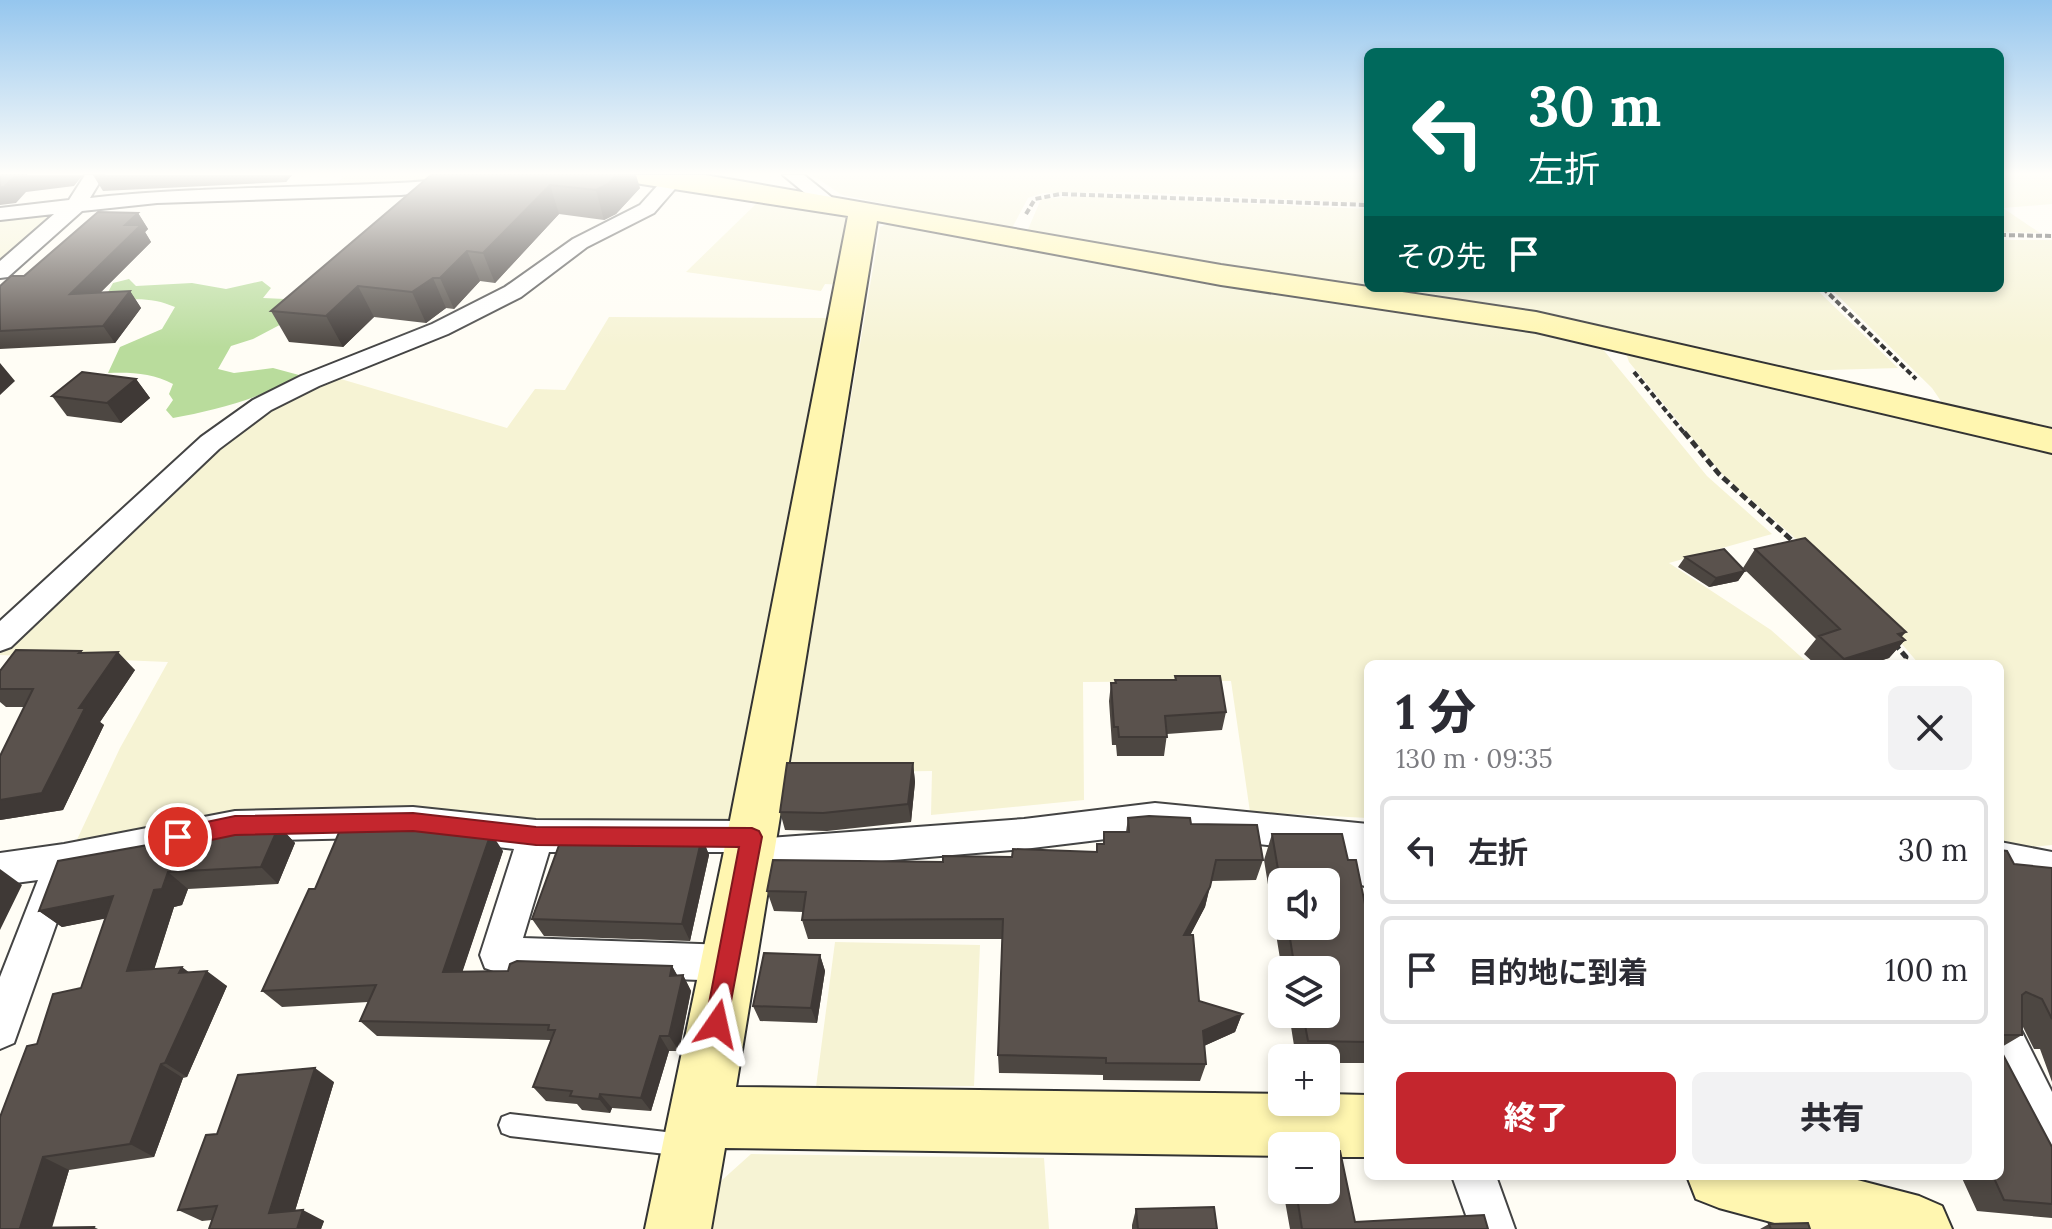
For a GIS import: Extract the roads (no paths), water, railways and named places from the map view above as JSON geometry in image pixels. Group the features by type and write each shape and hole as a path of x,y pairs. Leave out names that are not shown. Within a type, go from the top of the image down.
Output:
{"street":[{"path":"0,272 46,232"},
{"path":"0,639 210,443 262,405 310,381 440,329 513,292 580,243 601,232"},
{"path":"678,1229 750,847 843,232"},
{"path":"982,232 1221,275 1536,322 2052,441"},
{"path":"0,869 64,860 235,826 413,822 536,836 750,847 1024,834 1155,818 1364,851"},
{"path":"536,836 499,955 729,963"},
{"path":"2004,859 2052,868"},
{"path":"0,1029 64,860"},
{"path":"2004,1038 2052,1137"},
{"path":"696,1132 1364,1126"},
{"path":"1475,1180 1493,1229"},
{"path":"1734,1180 1919,1229"}],"lane":[{"path":"510,1125 696,1132"}]}
